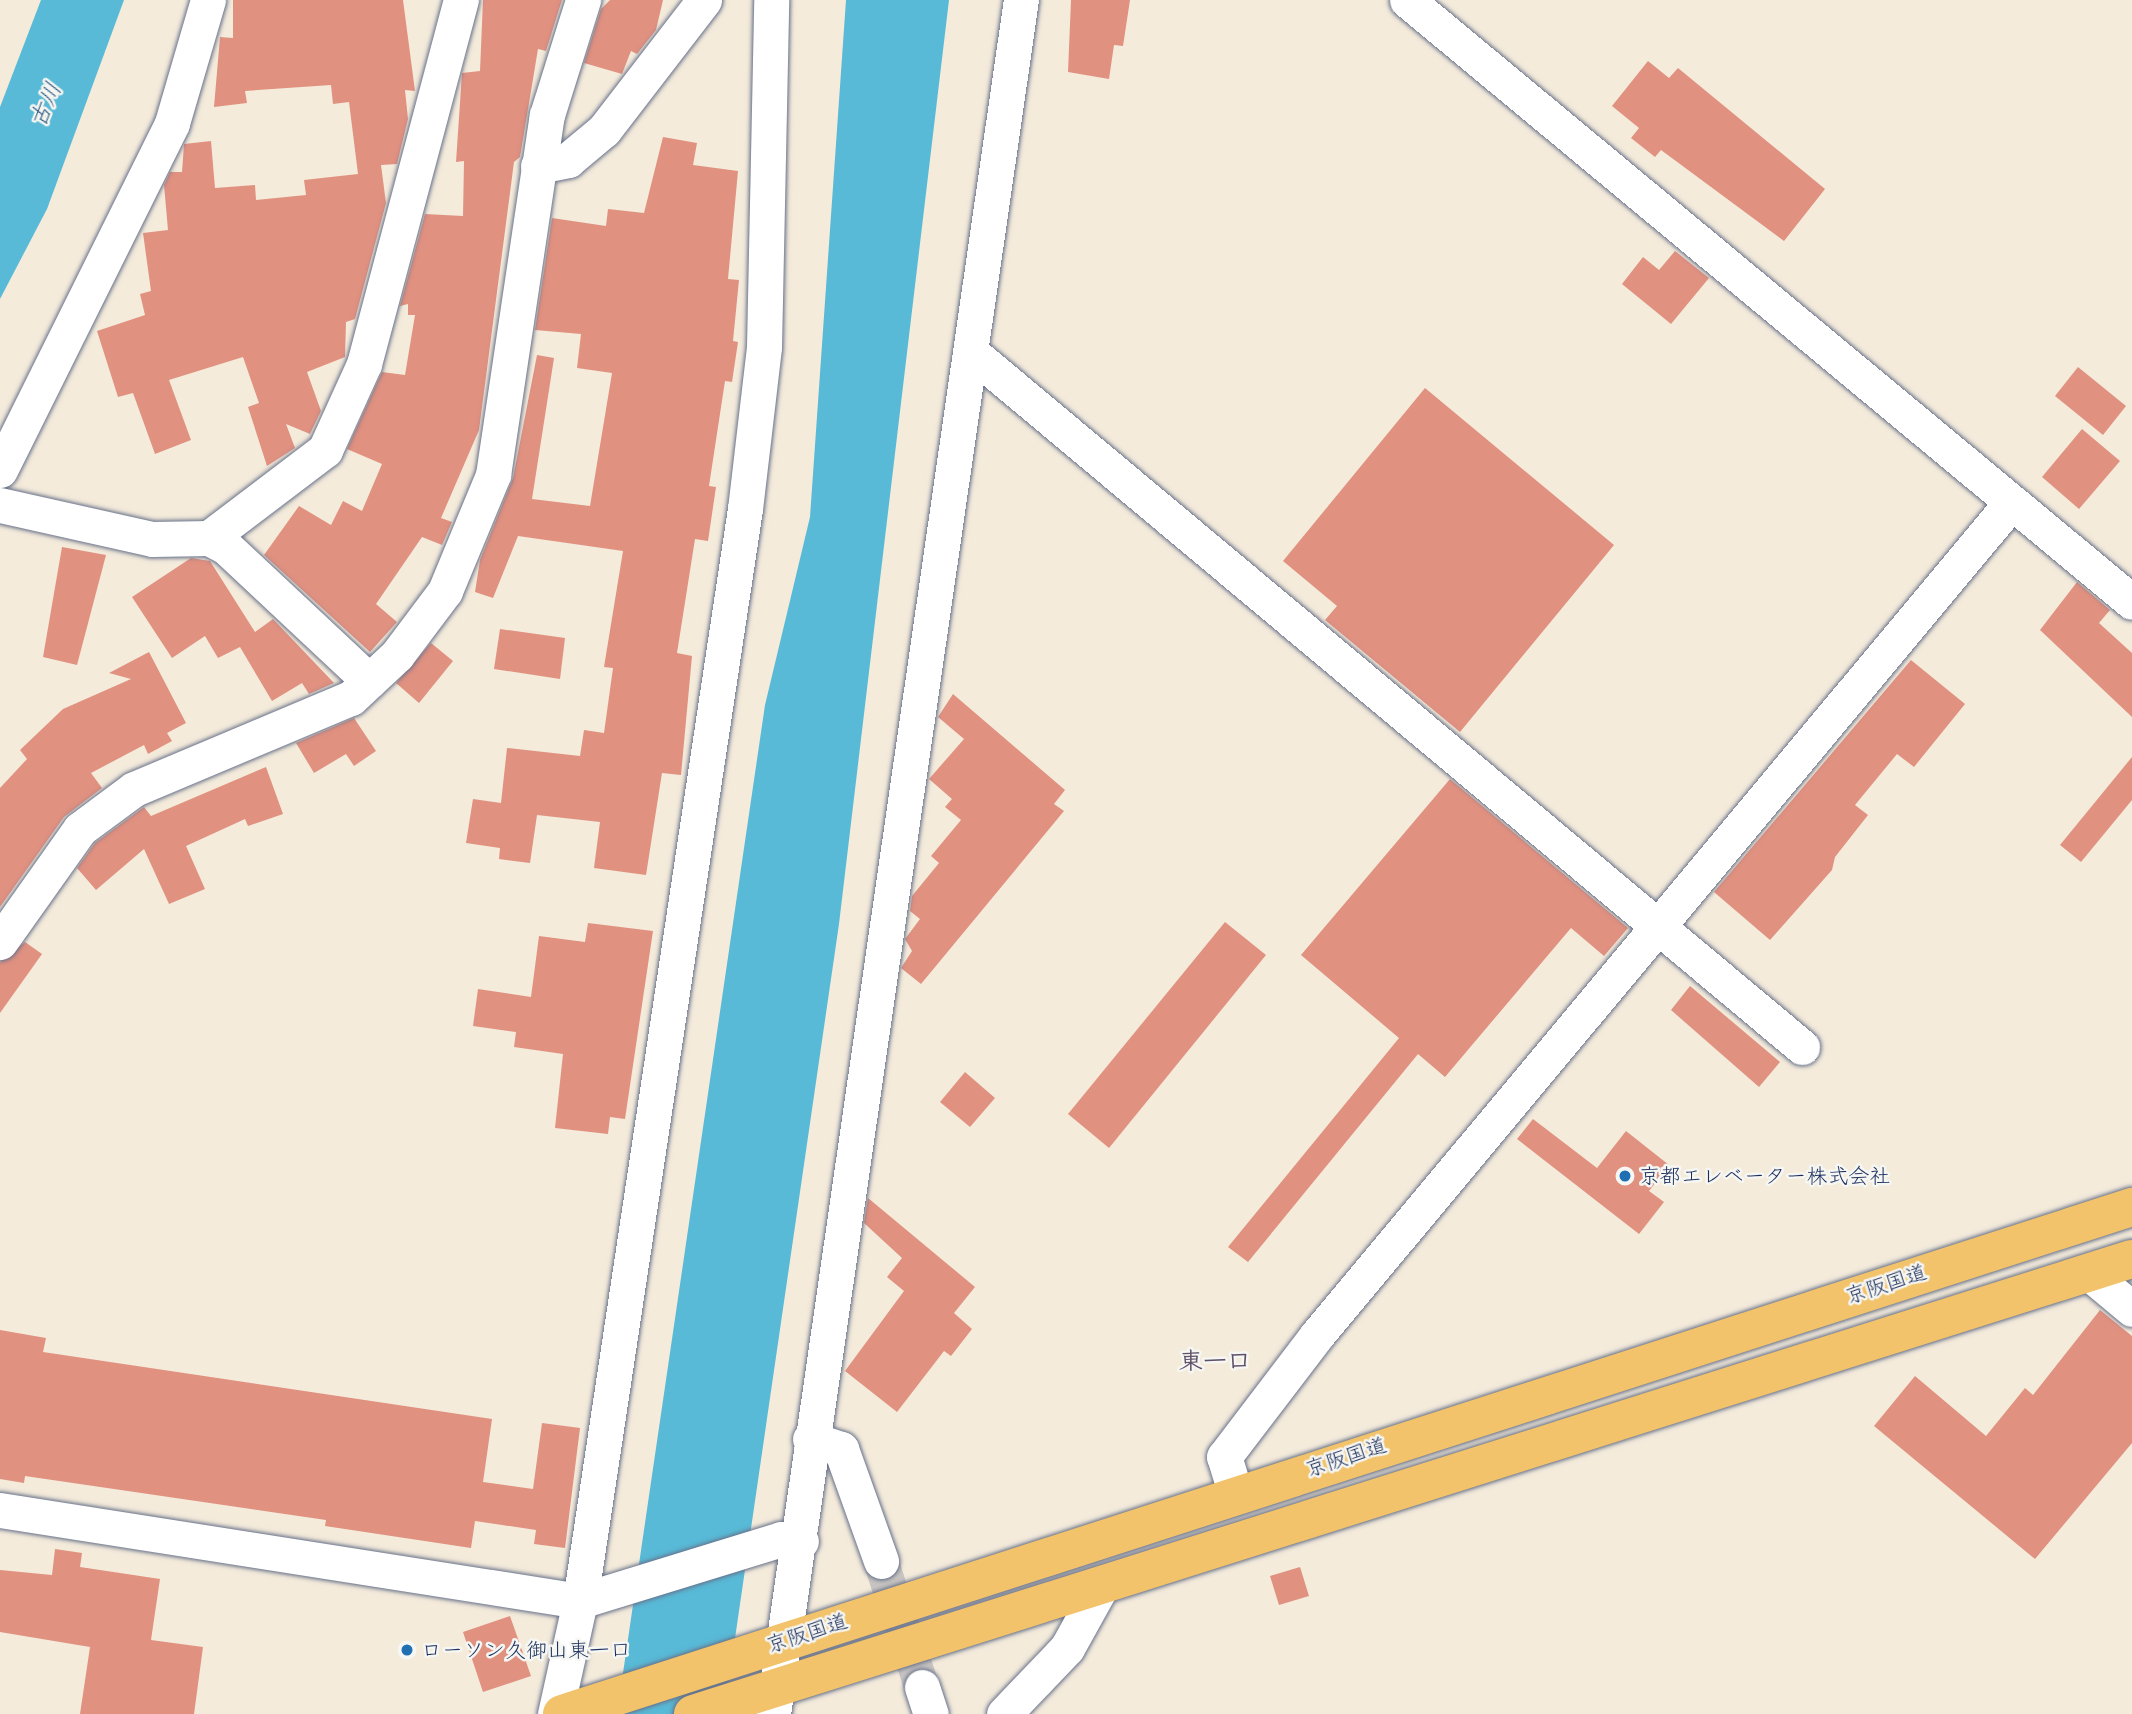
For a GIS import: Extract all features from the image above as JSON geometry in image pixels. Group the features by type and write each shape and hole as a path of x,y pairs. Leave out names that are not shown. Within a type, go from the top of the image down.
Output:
{"highway":[{"name":"京阪国道","path":"565,1712 1235,1492 2132,1207"},
{"name":"京阪国道","path":"693,1714 769,1698 1102,1585 2132,1259"}],"street":[{"path":"0,470 172,123 208,0"},
{"path":"209,538 303,470 338,433 364,363 461,0"},
{"path":"0,942 80,829 134,789 325,713 369,681 446,591 480,516 493,475 538,166 556,69 583,0"},
{"path":"538,166 568,160 604,130 705,0"},
{"path":"565,1712 589,1599 764,347 771,0"},
{"path":"769,1698 774,1644 810,1439 972,353 1021,0"},
{"path":"1408,0 2132,602"},
{"path":"972,353 1802,1047"},
{"path":"1235,1492 1224,1457 1317,1335 2011,503"},
{"path":"0,505 152,539 209,538 226,547 369,681"},
{"path":"2088,1273 2132,1309"},
{"path":"810,1439 841,1449 881,1561"},
{"path":"0,1510 589,1599 791,1540"},
{"path":"1004,1714 1067,1648 1102,1585"}],"water":[{"name":"古川","path":"41,0 124,0 47,209 0,299 0,107"},
{"path":"846,0 949,0 839,924 724,1714 617,1714 765,705 810,517"}],"building":[{"path":"233,0 403,0 415,91 405,90 408,119 397,164 381,165 386,203 355,319 346,322 345,357 307,372 321,411 310,434 286,424 295,448 267,466 248,407 259,403 243,357 169,380 191,440 155,454 133,393 118,397 97,331 145,315 140,294 151,291 143,233 168,230 164,185 170,172 182,172 184,144 211,141 215,188 255,185 256,200 306,195 304,180 358,174 349,102 333,104 331,85 245,91 247,103 214,107 220,37 233,38"},
{"path":"483,0 562,0 546,51 538,49 520,157 514,162 479,430 441,518 452,522 442,545 422,537 376,604 397,622 370,652 264,555 299,506 331,525 343,501 362,511 382,464 347,449 382,372 405,375 415,315 408,315 408,304 400,306 425,214 463,216 464,161 456,162 462,73 480,71"},
{"path":"610,0 663,0 656,30 637,54 631,51 622,74 584,63 601,9"},
{"path":"1071,0 1130,0 1123,46 1114,45 1109,79 1068,72"},
{"path":"1648,61 1669,78 1678,68 1825,189 1784,241 1661,150 1655,157 1631,138 1639,128 1612,106"},
{"path":"663,137 697,143 693,165 738,171 728,279 739,280 733,341 738,342 732,382 725,381 709,486 716,487 708,541 695,539 677,653 692,656 681,775 662,773 646,875 594,868 600,822 537,815 530,863 499,859 500,848 466,843 473,799 501,803 507,748 580,756 584,730 604,733 613,668 604,667 623,551 518,536 493,598 475,592 480,560 513,478 537,355 554,358 532,499 590,506 612,373 577,368 581,334 535,330 552,218 606,226 608,209 644,213"},
{"path":"1675,251 1709,278 1671,324 1622,284 1643,257 1659,270"},
{"path":"2078,367 2126,406 2103,435 2055,396"},
{"path":"1425,388 1614,545 1460,732 1325,620 1337,606 1283,561"},
{"path":"2082,429 2120,461 2079,509 2042,477"},
{"path":"62,547 106,555 77,665 43,657"},
{"path":"191,558 210,561 255,632 273,619 334,683 309,694 302,683 272,701 240,647 218,658 205,636 172,658 132,597"},
{"path":"2077,582 2110,610 2099,623 2132,653 2132,717 2040,630"},
{"path":"500,629 565,638 560,679 494,669"},
{"path":"431,643 453,661 419,703 396,683"},
{"path":"149,652 186,723 167,733 172,741 148,754 144,745 91,773 102,788 64,817 0,907 0,788 27,759 20,750 63,709 131,679 109,673"},
{"path":"1911,660 1965,704 1914,767 1897,754 1855,805 1868,815 1835,857 1832,870 1770,940 1714,892"},
{"path":"953,694 1065,790 1054,804 1064,811 921,984 901,968 912,951 905,939 920,919 910,911 912,896 939,863 931,856 961,820 945,807 952,799 929,779 964,739 938,717"},
{"path":"354,718 376,751 354,766 346,754 314,773 296,743"},
{"path":"2132,757 2132,800 2081,862 2060,845"},
{"path":"266,767 283,814 248,826 245,819 186,846 205,889 169,904 144,849 96,890 77,868 95,843 144,807 151,816"},
{"path":"1450,779 1628,928 1604,956 1571,928 1445,1077 1418,1054 1248,1262 1228,1247 1399,1038 1301,955"},
{"path":"1225,922 1266,955 1109,1148 1068,1114"},
{"path":"588,923 653,931 625,1119 610,1117 608,1134 555,1128 563,1054 514,1047 516,1032 473,1026 478,989 531,997 539,936 585,942"},
{"path":"25,942 42,954 0,1013 0,962"},
{"path":"1690,986 1780,1062 1759,1087 1671,1010"},
{"path":"965,1072 995,1098 970,1127 940,1102"},
{"name":"京都エレベーター株式会社","path":"1533,1119 1597,1168 1626,1131 1669,1165 1649,1191 1664,1202 1639,1234 1517,1139"},
{"path":"868,1198 975,1287 954,1313 972,1329 951,1356 944,1351 897,1412 845,1371 904,1291 887,1277 902,1258 864,1223"},
{"path":"2100,1310 2132,1336 2132,1443 2035,1559 1874,1426 1915,1376 1986,1436 2025,1388 2033,1395"},
{"path":"0,1330 46,1338 43,1352 492,1419 483,1482 533,1489 542,1423 580,1428 565,1548 534,1544 536,1530 475,1521 471,1548 325,1526 326,1520 25,1476 24,1483 0,1479"},
{"path":"55,1549 82,1553 80,1567 160,1579 151,1640 203,1647 194,1714 80,1714 90,1647 0,1632 0,1570 52,1575"},
{"path":"1300,1567 1309,1596 1279,1605 1270,1576"},
{"path":"510,1616 531,1676 483,1692 463,1632"}],"tunnel":[{"path":"881,1561 922,1687"}],"place":[{"name":"京都エレベーター株式会社","path":"1625,1176"},
{"name":"ローソン久御山東一口","path":"407,1650"}],"district":[{"name":"東一口","path":"1215,1362"}]}
